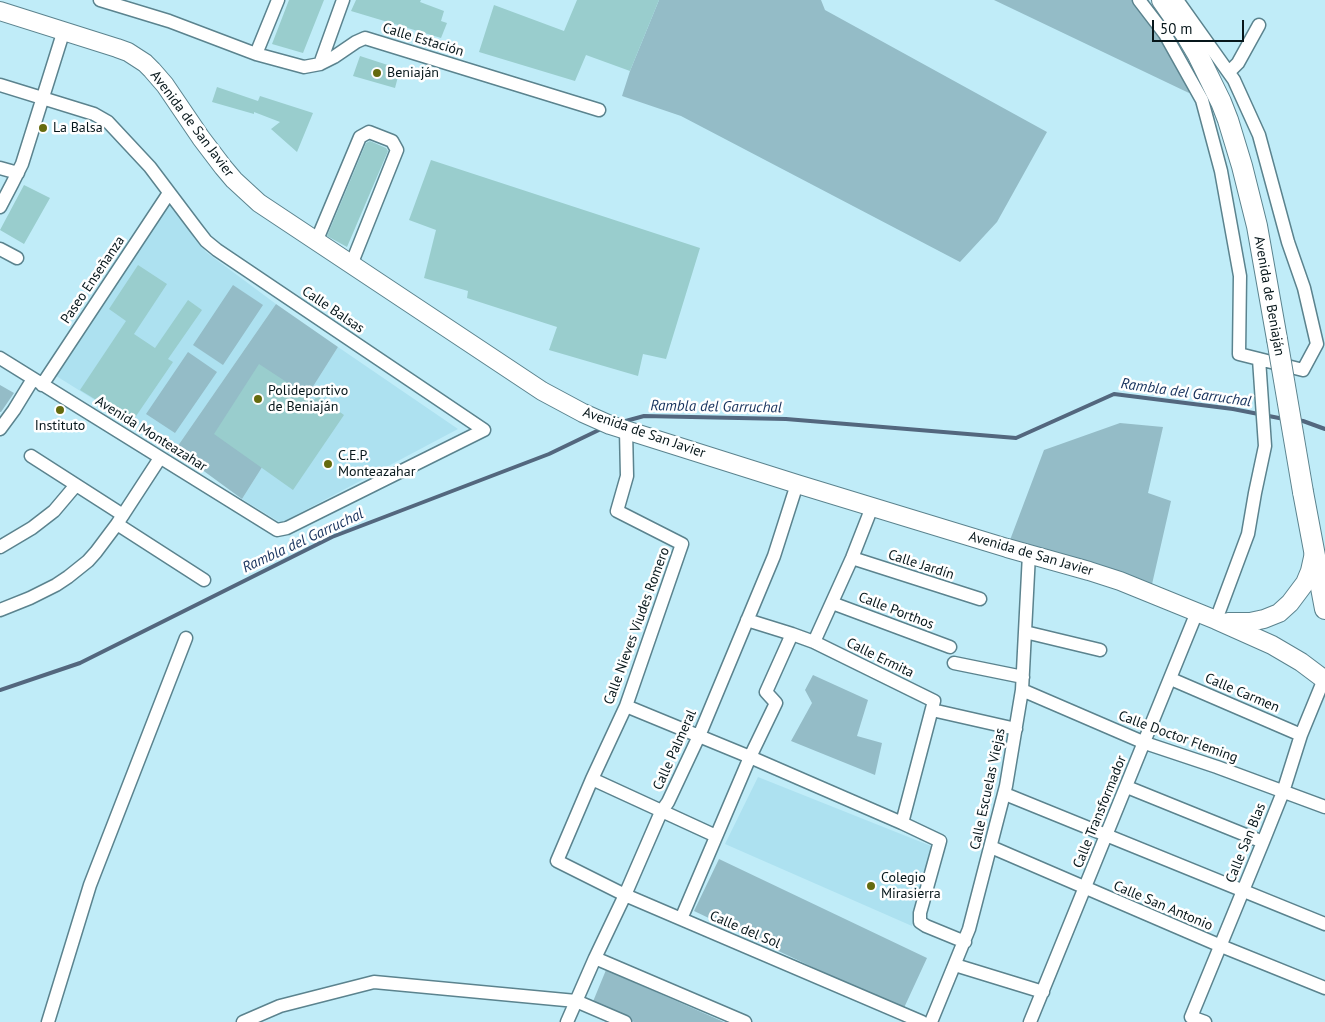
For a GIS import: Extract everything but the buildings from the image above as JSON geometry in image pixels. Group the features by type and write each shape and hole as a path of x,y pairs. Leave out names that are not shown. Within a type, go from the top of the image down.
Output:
{"main road":[{"name":"Avenida de Beniaján","path":"1162,0 1198,55 1221,102 1242,166 1255,218 1325,610"},
{"name":"Avenida de San Javier","path":"0,11 122,50 144,63 159,77 234,180 258,203 555,398 583,413 626,430 797,484 1120,581 1216,620 1289,654 1325,679"},
{"path":"1216,620 1233,623 1250,622 1279,613 1290,603 1305,583 1314,553"}],"street":[{"name":"Calle Estación","path":"100,0 169,21 256,54 304,67 320,64 366,38 599,110"},
{"path":"256,54 278,0"},
{"path":"320,64 343,0"},
{"path":"1139,0 1165,34 1202,100 1221,171 1240,276 1239,354 1303,370 1317,344 1304,288 1288,242 1259,135 1234,80 1177,0"},
{"path":"1229,72 1238,63 1259,25"},
{"path":"0,207 18,173 64,30"},
{"name":"Calle Balsas","path":"0,85 94,114 108,122 150,167 196,228 217,250 484,430 287,528"},
{"path":"316,242 360,137 369,132 392,141 397,150 351,265"},
{"path":"0,168 18,173"},
{"name":"Paseo Enseñanza","path":"0,429 38,382 170,193"},
{"path":"0,248 17,258"},
{"name":"Avenida Monteazahar","path":"0,358 271,527 277,530 287,528"},
{"path":"1216,620 1248,534 1265,446 1259,359"},
{"name":"Calle Nieves Viudes Romero","path":"557,861 626,706 682,544 617,511 627,476 626,430"},
{"path":"31,456 76,485 120,520 204,580"},
{"path":"0,610 56,585 88,561 120,520 160,458"},
{"name":"Calle Palmeral","path":"567,1022 661,812 668,802 699,736 774,556 797,484"},
{"path":"0,547 32,528 54,511 76,485"},
{"path":"814,642 852,558 872,506"},
{"name":"Calle Escuelas Viejas","path":"931,1022 965,942 1004,794 1022,683 1029,554"},
{"name":"Calle Jardín","path":"852,558 980,599"},
{"name":"Calle Porthos","path":"832,602 950,647"},
{"name":"Calle Transformador","path":"1030,1022 1197,612"},
{"name":"Calle Ermita","path":"746,620 814,642 933,706 1016,729"},
{"path":"1025,632 1100,650"},
{"path":"681,919 750,757 776,702 766,692 792,634"},
{"path":"48,1022 90,885 186,638"},
{"name":"Calle Doctor Fleming","path":"954,663 1022,683 1145,742 1325,807"},
{"name":"Calle San Blas","path":"1205,1022 1191,1016 1283,792 1301,735 1325,679"},
{"name":"Calle Carmen","path":"1170,680 1301,735"},
{"path":"626,706 750,757 940,841 920,913 920,922 965,942"},
{"path":"902,823 933,706"},
{"path":"592,779 716,836"},
{"path":"1126,787 1263,842"},
{"path":"1004,794 1325,924"},
{"name":"Calle San Antonio","path":"991,847 1085,889 1325,988"},
{"name":"Calle del Sol","path":"557,861 625,895 922,1022"},
{"path":"595,958 744,1022"},
{"path":"954,966 1043,992"},
{"path":"243,1022 280,1006 374,982 576,1001 625,1022"}],"shaded area":[{"path":"659,0 821,0 825,10 1047,132 997,222 960,262 681,116 622,96 630,71"},
{"path":"994,0 1137,0 1191,79 1189,93"},
{"path":"168,203 206,252 276,304 175,450 53,374"},
{"path":"233,285 263,305 223,365 193,345"},
{"name":"Polideportivo de Beniaján","path":"276,304 338,347 242,499 175,450"},
{"name":"C.E.P. Monteazahar","path":"338,347 458,429 281,523 242,499"},
{"path":"188,352 217,372 175,433 146,414"},
{"path":"0,385 14,393 1,412 0,412"},
{"path":"1120,423 1163,427 1148,493 1171,501 1150,593 1007,548 1044,450"},
{"path":"813,675 868,700 857,736 882,743 875,775 791,741 812,703 805,690"},
{"name":"Colegio Mirasierra","path":"758,777 931,846 912,926 725,844"},
{"path":"719,859 927,958 903,1010 694,911"},
{"path":"606,970 724,1022 634,1022 592,1004"}],"waterway":[{"name":"Rambla del Garruchal","path":"622,422 644,416 786,419 1016,438 1114,394 1233,409 1284,419"},
{"name":"Rambla del Garruchal","path":"1296,420 1325,429"},
{"name":"Rambla del Garruchal","path":"0,690 80,663 332,537 549,454 603,428"}],"place":[{"name":"Beniaján","path":"377,73"},
{"name":"La Balsa","path":"43,128"},
{"name":"Polideportivo de Beniaján","path":"258,399"},
{"name":"Instituto","path":"60,410"},
{"name":"C.E.P. Monteazahar","path":"328,464"},
{"name":"Colegio Mirasierra","path":"871,886"}]}
